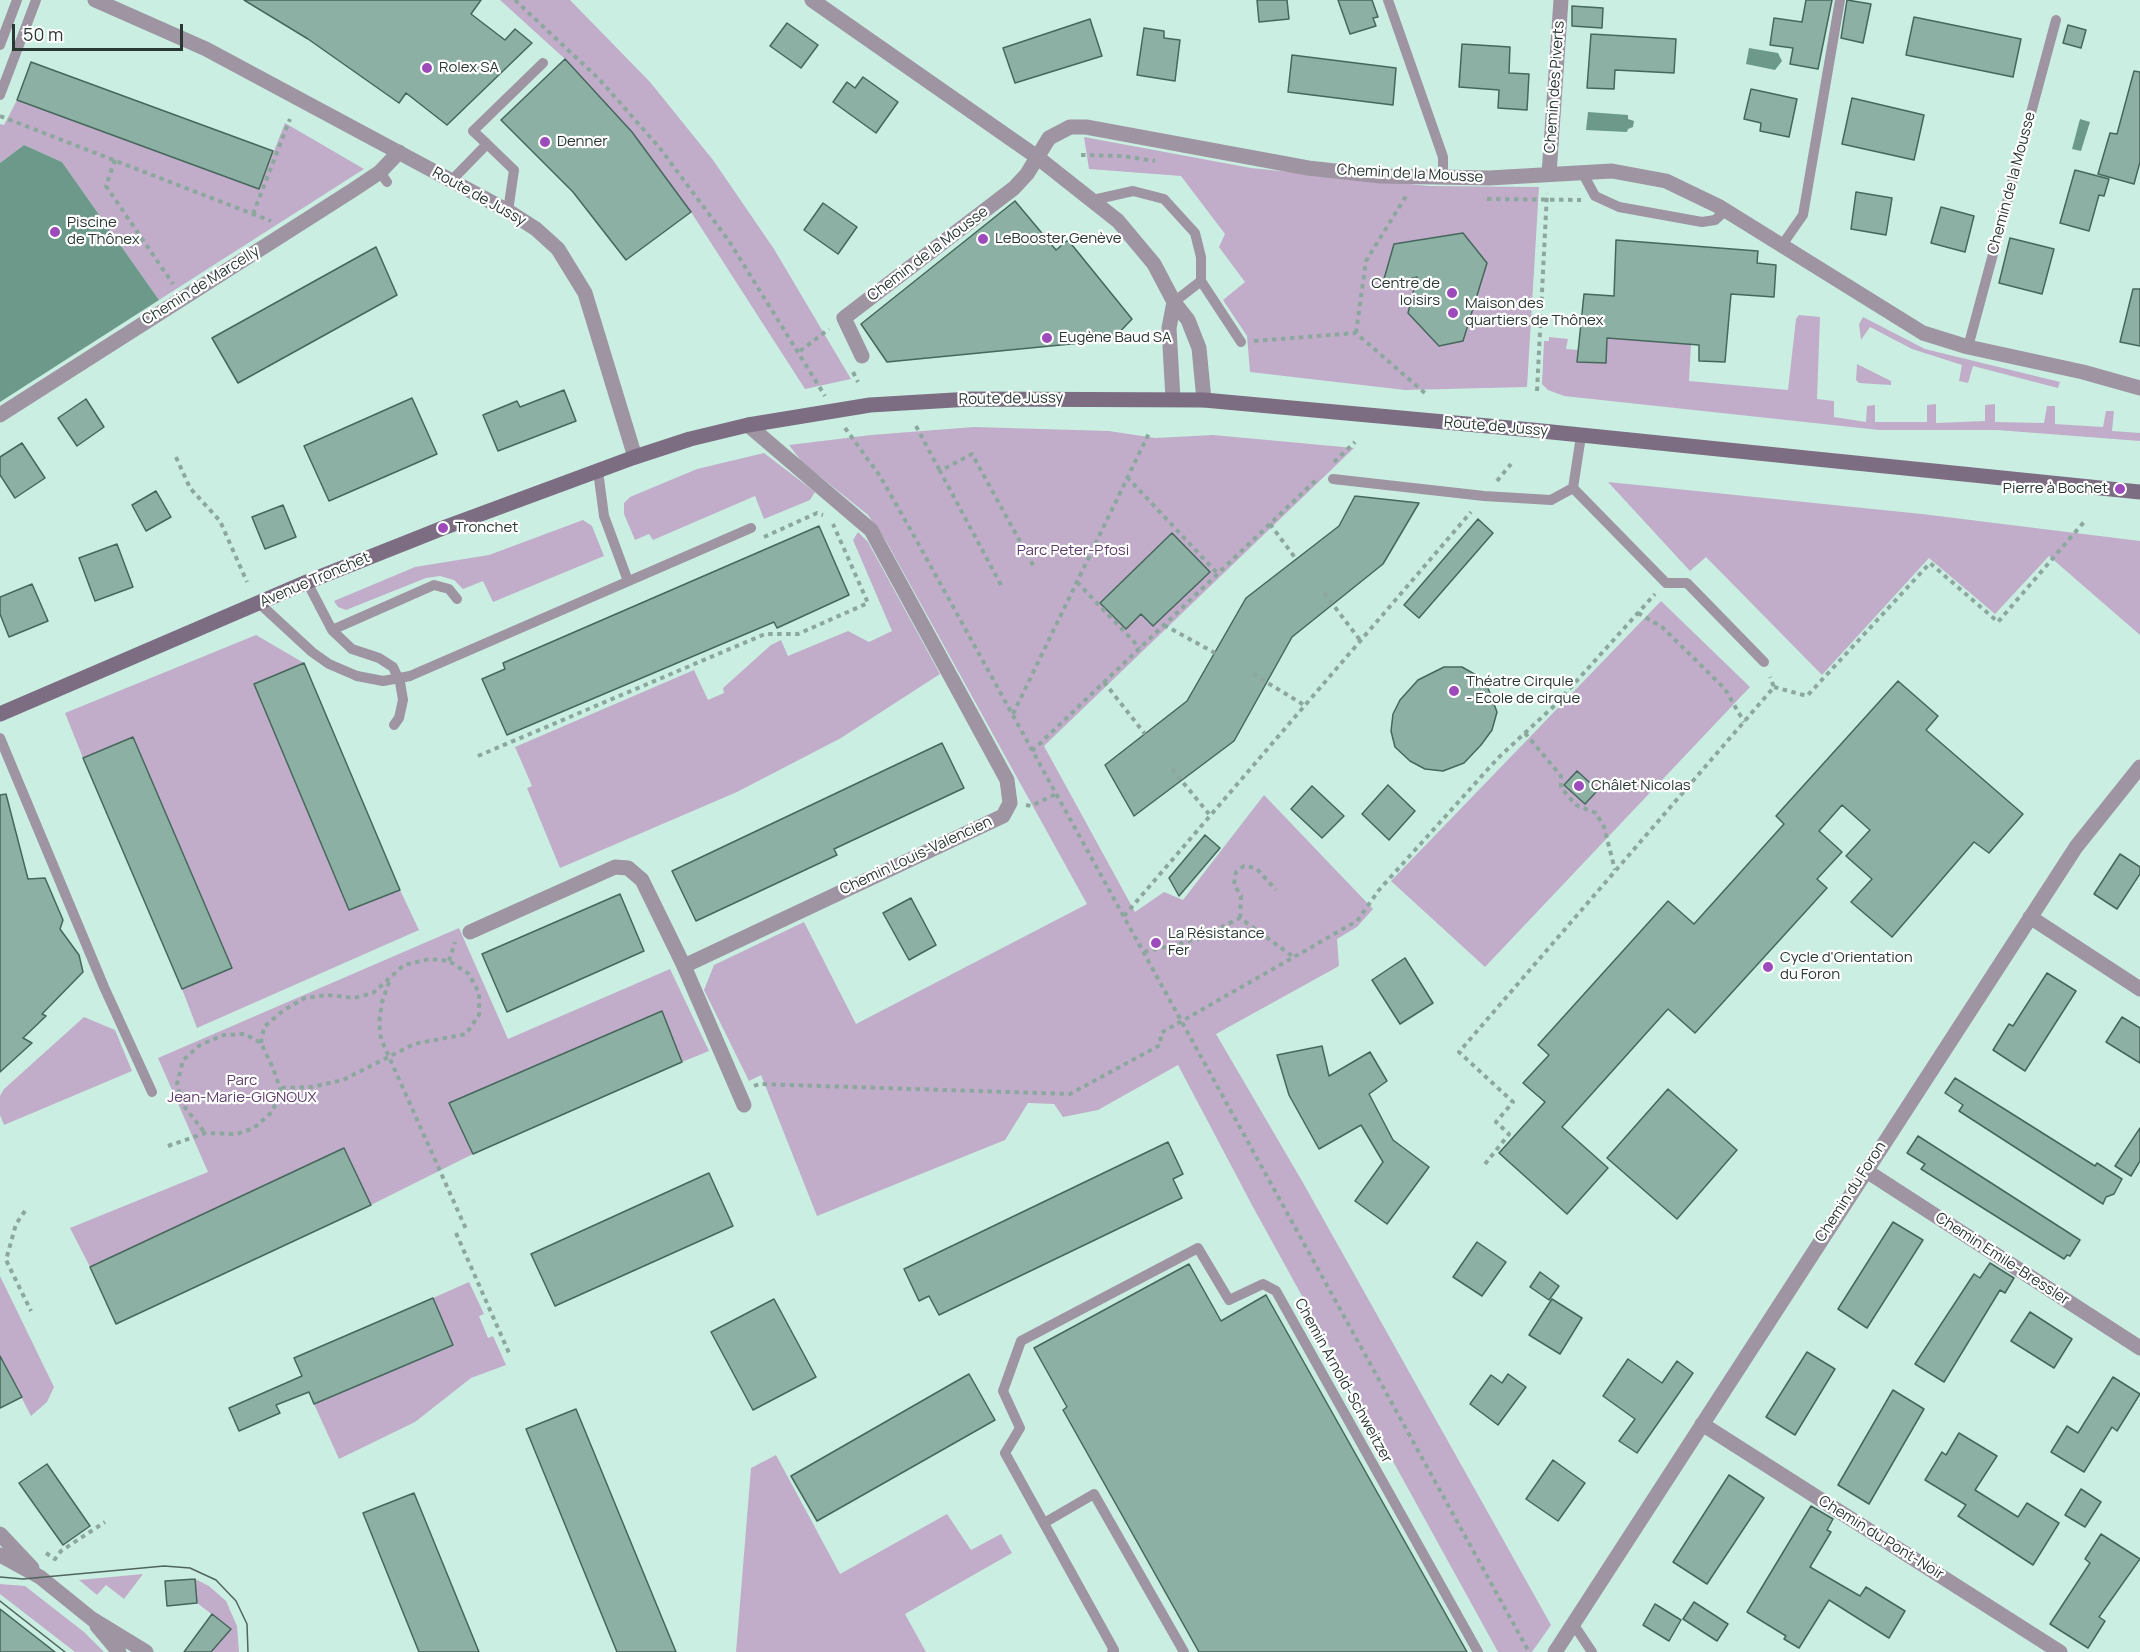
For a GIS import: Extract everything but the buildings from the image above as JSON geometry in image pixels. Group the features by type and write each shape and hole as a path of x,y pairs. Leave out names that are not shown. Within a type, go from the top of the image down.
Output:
{"main road":[{"name":"Route de Jussy","path":"635,458 690,439 748,425 852,408 982,399 1173,399 1204,400 1581,436 2140,492"},
{"name":"Avenue Tronchet","path":"0,714 307,582 443,528 635,458"}],"street":[{"name":"Route de Jussy","path":"95,0 206,49 508,211 536,229 558,249 578,277 602,345 635,458"},
{"name":"Chemin des Piverts","path":"1549,174 1561,0"},
{"path":"817,1 1037,158 1118,221 1139,243 1174,302 1188,320 1199,348 1204,400"},
{"name":"Chemin de la Mousse","path":"844,318 1014,188 1049,138 1070,127 1086,127 1308,168 1443,179 1612,171 1666,182 1726,210 1914,328 1968,347 2083,372 2140,388"},
{"name":"Chemin de Marcelly","path":"0,415 353,189 384,177 399,152"},
{"path":"1173,399 1169,328 1174,302"},
{"path":"844,318 862,356"},
{"path":"748,425 871,530 1007,780 1010,803"},
{"name":"Chemin du Foron","path":"1555,1652 2076,847 2140,767"},
{"name":"Chemin Louis-Valencien","path":"684,966 1003,816 1010,803"},
{"path":"470,932 615,867 628,868 642,880 684,966 741,1099"},
{"path":"2030,917 2140,989"},
{"name":"Chemin Emile-Bressler","path":"1865,1170 2140,1348"},
{"name":"Chemin du Pont-Noir","path":"1702,1424 2060,1652"},
{"path":"0,1534 40,1577 92,1619 146,1652"},
{"path":"0,1555 40,1577"},
{"path":"92,1619 119,1652"}],"lane":[{"path":"0,45 17,0"},
{"path":"0,95 36,0"},
{"path":"1388,0 1443,158 1443,179"},
{"path":"1782,245 1803,215 1840,0"},
{"name":"Chemin de la Mousse","path":"1968,347 2056,20"},
{"path":"508,211 514,170 474,131 543,63"},
{"path":"452,181 487,144"},
{"path":"1582,172 1595,196 1619,207 1702,222 1717,219 1726,210"},
{"path":"1093,200 1133,191 1164,199 1195,233 1202,257 1201,281 1241,342"},
{"path":"1174,302 1201,281"},
{"path":"1573,488 1581,436"},
{"path":"598,471 604,516 628,581"},
{"path":"1333,479 1484,496 1551,500 1573,488"},
{"path":"1573,488 1666,583 1687,583 1764,662"},
{"path":"260,604 312,652 329,664 357,676 383,681 410,676 751,528"},
{"path":"307,582 332,630 352,649 380,658 393,667 400,682 403,700 399,718 394,725"},
{"path":"332,630 434,585 449,589 457,599"},
{"path":"0,738 104,987 152,1092"},
{"name":"Chemin Arnold-Schweitzer","path":"1112,1652 1114,1650 1005,1453 1020,1428 1003,1391 1021,1341 1198,1248 1229,1300 1263,1284 1276,1292 1479,1652"},
{"path":"1044,1523 1094,1494 1184,1652"},
{"path":"1574,1625 1592,1652"}],"path":[{"path":"515,0 600,80 659,147 729,240 790,336"},
{"path":"0,116 291,228"},
{"path":"253,214 290,119"},
{"path":"115,160 106,186 183,297"},
{"path":"1537,391 1549,174"},
{"path":"1356,333 1366,261 1407,195"},
{"path":"800,351 844,318"},
{"path":"1241,342 1356,333 1426,394"},
{"path":"916,426 1001,585"},
{"path":"1013,715 1150,431"},
{"path":"1333,463 1355,442"},
{"path":"940,471 972,454 1034,567"},
{"path":"176,457 190,488 220,521 247,582"},
{"path":"1124,916 1511,464"},
{"path":"1032,751 1325,471"},
{"path":"880,476 1529,1652"},
{"path":"1127,477 1218,574"},
{"path":"478,756 765,634 798,634 868,603 830,518 817,513 764,537 751,528"},
{"path":"1774,687 1807,696 1930,563 1998,622 2084,522"},
{"path":"1270,524 1296,559"},
{"path":"1077,582 1140,648"},
{"path":"741,1099 759,1084 1070,1094 1160,1045 1161,1033 1183,1023 1357,921 1379,890 1498,758 1554,706 1666,583"},
{"path":"1324,593 1360,640"},
{"path":"1638,613 1662,627 1725,688 1744,722"},
{"path":"1164,625 1215,653"},
{"path":"1764,662 1774,687"},
{"path":"1253,674 1304,705"},
{"path":"1104,682 1145,734"},
{"path":"1485,1164 1509,1134 1496,1122 1513,1102 1459,1052 1774,687"},
{"path":"1526,733 1561,776 1561,788 1576,805 1596,813 1604,827 1616,870"},
{"path":"1172,769 1209,814"},
{"path":"1010,803 1031,806 1056,794"},
{"path":"1240,918 1241,896 1234,884 1236,872 1244,866 1256,868 1276,890"},
{"path":"1240,918 1295,958"},
{"path":"1144,952 1198,939 1240,918"},
{"path":"168,1146 205,1133 237,1134 254,1128 273,1111 280,1088 261,1043 264,1027 284,1010 305,998 327,995 354,998 373,993 404,966 429,959 449,962 468,974 479,993 479,1015 466,1034 414,1044 386,1056 343,1080 312,1087 280,1088"},
{"path":"389,981 382,1002 379,1023 386,1056 466,1229"},
{"path":"205,1133 183,1105 177,1084 183,1060 200,1044 224,1035 245,1034 261,1043"},
{"path":"25,1211 16,1224 6,1260 31,1311"},
{"path":"456,1233 509,1353"},
{"path":"48,1555 55,1559 61,1551 105,1522"}],"green space":[{"path":"500,0 570,0 650,82 713,160 774,249 851,379 805,389 691,212 632,132 565,59"},
{"path":"17,100 259,189 285,123 364,169 159,300 62,162 24,145 0,163 0,124 4,125"},
{"path":"1084,137 1251,168 1429,186 1539,187 1527,387 1405,390 1250,372 1247,336 1223,300 1245,282 1219,247 1225,234 1181,176 1089,169"},
{"path":"1799,315 1820,317 1817,399 1834,401 1834,417 1866,422 1867,406 1875,405 1875,422 1927,422 1927,405 1936,404 1936,423 1985,421 1985,405 1995,404 1995,422 2044,423 2047,406 2055,406 2055,424 2103,427 2106,411 2114,411 2112,431 2140,433 2140,441 1997,430 1879,430 1564,396 1548,390 1542,384 1544,341 1549,341 1549,337 1568,339 1566,349 1579,350 1577,362 1605,363 1607,338 1691,344 1689,381 1788,390 1796,319"},
{"path":"1863,317 1925,349 2060,382 2058,388 1973,366 1968,383 1959,381 1962,365 1912,349 1870,327 1861,340 1859,324"},
{"path":"1857,364 1891,381 1891,385 1859,383 1856,380"},
{"name":"Parc Peter-Pfosi","path":"974,427 1109,431 1155,438 1213,435 1354,448 1044,746 1135,912 1164,892 1183,900 1264,795 1373,909 1357,927 1337,939 1339,966 1216,1034 1302,1181 1551,1625 1532,1652 1498,1652 1253,1207 1178,1065 1098,1110 1063,1117 1054,1104 1028,1103 1005,1140 817,1216 761,1075 749,1081 704,990 714,965 804,922 856,1024 1087,904 886,541 868,515 802,462 789,445 871,435"},
{"path":"764,453 815,492 810,500 764,519 755,496 653,540 649,534 635,540 624,514 624,503 630,497 697,469"},
{"path":"1608,482 1922,514 2140,541 2140,635 2049,556 1995,614 1929,558 1822,675 1706,557 1690,571"},
{"path":"583,520 592,526 604,556 493,602 483,581 463,589 454,580 440,576 426,578 346,610 338,607 334,601 415,567 489,555"},
{"path":"858,532 868,542 940,674 841,738 737,792 560,868 527,788 532,786 515,747 694,670 708,700 724,693 723,688 771,645 781,640 788,656 848,631 869,642 892,631 853,540"},
{"path":"1661,601 1750,687 1485,967 1391,881"},
{"path":"256,635 304,663 254,684 349,910 400,890 419,930 197,1028 182,989 232,967 133,737 83,758 65,713"},
{"name":"Parc Jean-Marie-GIGNOUX","path":"459,928 508,1039 670,969 709,1051 682,1062 662,1012 449,1103 473,1154 371,1205 344,1148 90,1267 70,1228 208,1172 158,1058"},
{"path":"84,1017 115,1030 132,1071 4,1125 0,1115 0,1096 4,1089"},
{"path":"0,1276 54,1387 47,1402 31,1416 0,1356"},
{"path":"469,1282 484,1314 479,1316 488,1338 493,1336 506,1365 471,1378 415,1422 339,1459 314,1404 453,1345 433,1298"},
{"path":"776,1455 840,1574 947,1514 971,1550 1001,1534 1012,1553 905,1614 926,1652 736,1652 751,1468"},
{"path":"143,1574 124,1599 106,1585 97,1595 79,1580"},
{"path":"195,1579 209,1586 226,1601 237,1626 239,1652 211,1652 231,1629 197,1603"},
{"path":"0,1584 25,1586 84,1632 104,1652 75,1652 0,1594"}],"shaded area":[{"path":"1749,48 1778,53 1782,61 1775,70 1746,64"},
{"path":"1588,112 1628,115 1628,119 1634,121 1633,127 1627,132 1586,130"},
{"path":"2080,119 2090,122 2081,151 2072,149"},
{"name":"Piscine de Thônex","path":"24,145 62,162 159,300 0,402 0,163"}],"tram line":[{"path":"0,1577 23,1579 164,1566 190,1568 216,1580 236,1601 247,1624 248,1652"},
{"path":"0,1601 65,1652"}],"place":[{"name":"Rolex SA","path":"427,68"},
{"name":"Denner","path":"545,142"},
{"name":"Piscine de Thônex","path":"55,232"},
{"name":"LeBooster Genève","path":"983,239"},
{"name":"Centre de loisirs","path":"1452,293"},
{"name":"Maison des quartiers de Thônex","path":"1453,313"},
{"name":"Eugène Baud SA","path":"1047,338"},
{"name":"Pierre à Bochet","path":"2120,489"},
{"name":"Tronchet","path":"443,528"},
{"name":"Théatre Cirqule - Ecole de cirque","path":"1454,691"},
{"name":"Châlet Nicolas","path":"1579,786"},
{"name":"La Résistance Fer","path":"1156,943"},
{"name":"Cycle d'Orientation du Foron","path":"1768,967"}]}
